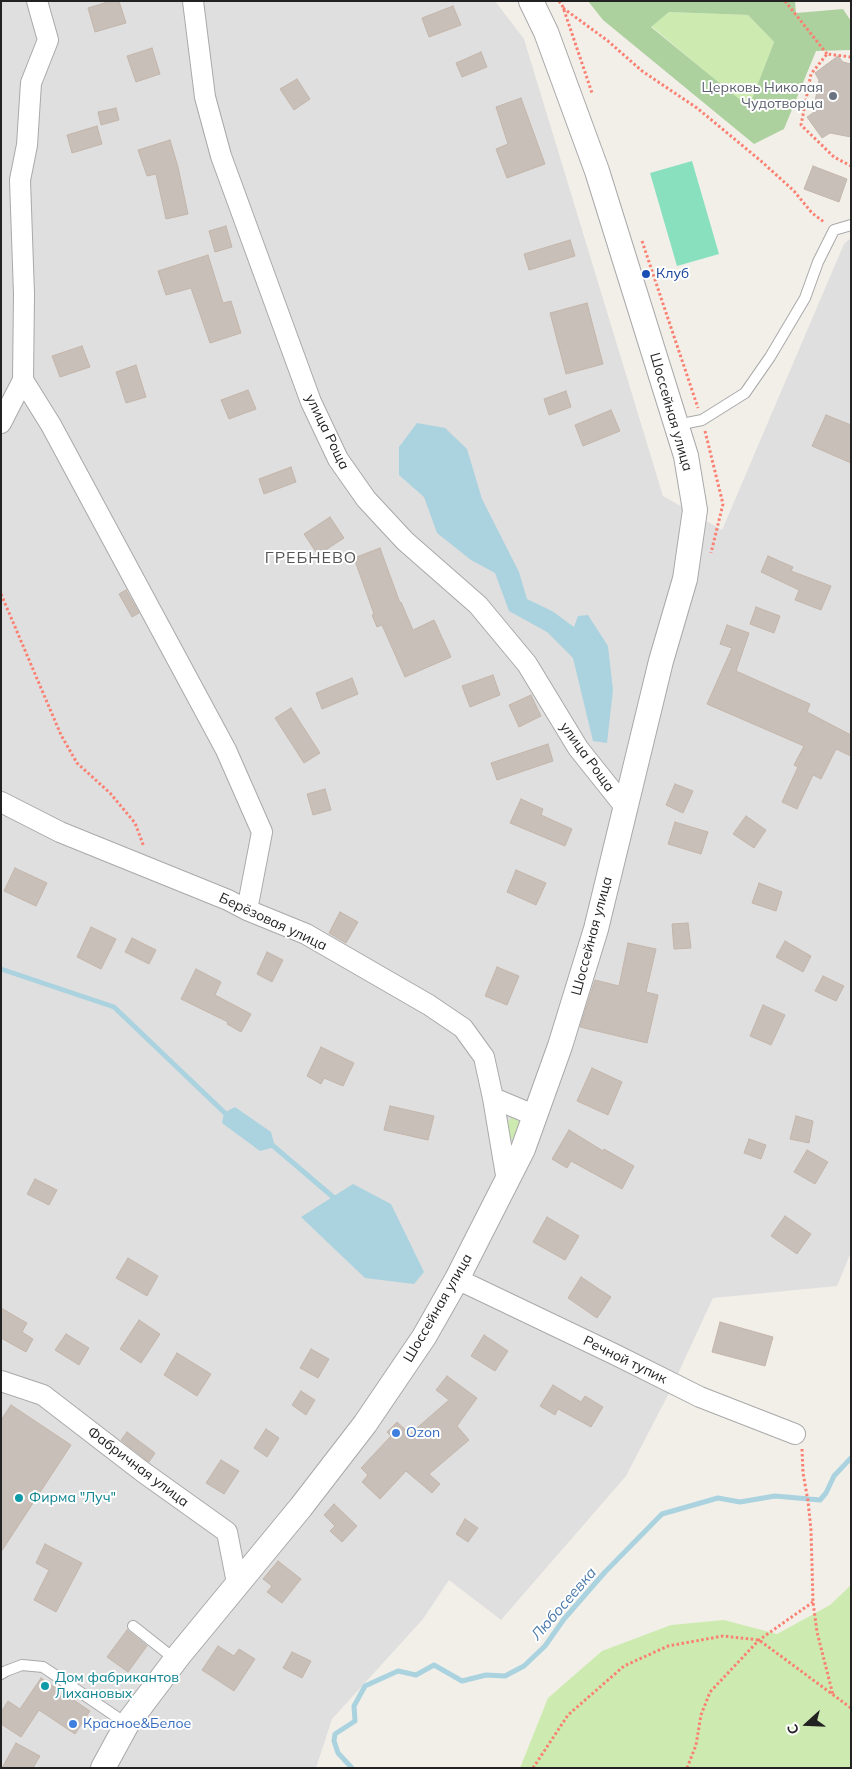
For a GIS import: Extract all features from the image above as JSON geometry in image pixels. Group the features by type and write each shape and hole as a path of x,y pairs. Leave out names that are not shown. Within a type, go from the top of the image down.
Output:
{"street":[{"path":"1,423 24,380 24,294 20,180 27,145 31,83 48,40 37,1"},
{"name":"улица Роща","path":"193,1 205,97 221,156 311,402 338,459 366,499 404,541 478,605 527,664 578,748 625,807"},
{"name":"Шоссейная улица","path":"103,1768 127,1724 365,1424 424,1337 457,1279 523,1149 560,1046 596,929 659,671 685,579 695,510 686,456 678,425 597,171 546,32 531,1"},
{"path":"24,380 51,425 226,750 262,832 247,910"},
{"name":"Берёзовая улица","path":"1,802 60,832 228,900 247,910 306,934 429,1005 463,1028 484,1056 507,1181"},
{"path":"493,1098 536,1116"},
{"name":"Речной тупик","path":"457,1279 700,1397 799,1442"},
{"name":"Фабричная улица","path":"1,1382 43,1395 142,1472 227,1532 237,1583"}],"lane":[{"path":"678,425 702,420 745,393 770,357 805,298 818,262 834,230 851,225"},
{"path":"133,1626 176,1660"},
{"path":"1,1674 22,1664 43,1667 127,1724"}],"path":[{"path":"785,1 827,54 851,57"},
{"path":"563,7 608,40 642,71 697,108 747,149 794,191 812,213 834,230"},
{"path":"827,54 811,74 801,124 834,156 851,166"},
{"path":"1,594 61,736 77,763 110,793 135,823 152,869"},
{"path":"799,1442 811,1530 813,1602 817,1632 824,1668 833,1695"},
{"path":"687,1768 696,1745 701,1715 710,1692 759,1640 813,1602"},
{"path":"532,1768 568,1715 624,1666 668,1646 723,1636 759,1640 851,1708"}],"shaded area":[{"path":"1,1 495,1 524,39 663,496 722,530 844,244 851,238 851,1252 837,1286 713,1298 669,1393 626,1476 501,1620 449,1580 423,1619 332,1719 316,1768 1,1768"}],"green space":[{"path":"588,1 795,1 796,13 843,9 851,21 851,50 816,51 784,129 754,144 603,20","holes":["669,12 748,15 774,42 749,107 651,27"]},
{"path":"669,12 748,15 774,42 749,108 651,26"},
{"path":"692,161 719,254 677,266 650,173"},
{"path":"513,1116 522,1124 516,1138 511,1139 506,1134 506,1124"},
{"path":"851,1585 851,1768 520,1768 548,1698 602,1651 671,1625 724,1620 777,1634 830,1605"}],"water":[{"path":"417,423 445,428 467,449 482,499 519,572 527,599 552,611 574,627 578,616 588,615 608,646 613,690 607,743 593,741 573,658 547,632 509,611 495,573 471,560 437,533 424,497 399,475 399,447"},
{"path":"235,1107 271,1132 275,1147 260,1151 222,1123 224,1113"},
{"path":"353,1184 391,1204 424,1272 414,1284 365,1278 301,1217"}],"building":[{"path":"111,1 119,1 126,23 95,32 88,8"},
{"path":"453,6 461,25 429,37 422,18"},
{"path":"152,48 160,74 136,82 127,56"},
{"path":"481,52 487,67 462,77 456,63"},
{"name":"Церковь Николая Чудотворца","path":"838,56 843,62 851,64 851,137 830,133 822,138 807,117 813,113 819,80 815,73"},
{"path":"297,79 310,99 294,110 280,89"},
{"path":"521,98 545,164 507,178 496,149 508,144 496,107"},
{"path":"116,108 119,120 101,125 98,112"},
{"path":"97,126 102,144 72,153 67,135"},
{"path":"170,140 188,214 166,219 156,174 147,176 138,150"},
{"path":"813,166 847,179 839,202 804,189"},
{"path":"226,226 232,247 215,252 209,231"},
{"path":"570,240 575,256 529,270 524,254"},
{"path":"208,255 223,303 231,301 241,333 210,343 191,288 166,295 158,271"},
{"path":"587,303 603,364 566,374 550,313"},
{"path":"82,346 90,367 60,377 52,356"},
{"path":"136,365 146,397 126,403 116,372"},
{"path":"248,390 256,409 229,419 221,400"},
{"path":"566,391 571,407 549,415 544,399"},
{"path":"611,410 620,431 583,446 575,425"},
{"path":"826,415 851,425 851,463 812,446"},
{"path":"291,467 296,482 264,494 259,479"},
{"path":"330,517 344,538 318,555 304,534"},
{"path":"380,548 400,603 413,630 434,620 451,657 405,677 382,625 377,627 354,558"},
{"path":"768,556 793,567 791,571 831,586 821,610 795,600 799,590 761,572"},
{"path":"126,590 139,613 132,617 119,594"},
{"path":"756,607 780,616 774,633 750,624"},
{"path":"727,625 749,633 736,671 810,704 807,712 851,735 851,756 836,749 821,779 813,775 797,809 782,802 798,767 794,765 804,746 707,704 732,648 720,644"},
{"path":"493,675 500,695 470,707 462,686"},
{"path":"352,678 358,694 322,709 316,693"},
{"path":"531,695 541,716 519,727 509,705"},
{"path":"291,708 320,753 304,763 275,718"},
{"path":"548,744 553,761 497,780 491,763"},
{"path":"675,784 693,791 683,813 666,805"},
{"path":"325,789 331,810 313,815 307,794"},
{"path":"521,799 543,809 541,815 572,829 565,846 510,823"},
{"path":"746,816 766,830 754,848 733,834"},
{"path":"675,822 708,832 701,854 668,844"},
{"path":"15,868 47,883 36,906 4,891"},
{"path":"516,870 546,883 536,905 507,892"},
{"path":"759,883 782,892 776,911 752,903"},
{"path":"340,912 358,922 346,943 329,933"},
{"path":"688,923 691,948 674,949 672,924"},
{"path":"91,927 116,939 101,969 77,957"},
{"path":"132,938 156,950 149,964 125,952"},
{"path":"785,941 811,956 803,972 776,957"},
{"path":"628,943 656,949 646,992 658,995 647,1043 580,1027 595,980 619,986"},
{"path":"267,952 283,960 272,982 257,974"},
{"path":"497,967 519,976 507,1005 485,996"},
{"path":"196,969 221,982 215,995 251,1014 241,1032 227,1024 228,1022 181,999"},
{"path":"823,976 844,986 836,1001 815,991"},
{"path":"763,1005 785,1015 771,1045 750,1036"},
{"path":"321,1047 354,1063 343,1086 324,1078 321,1084 307,1076"},
{"path":"592,1068 622,1082 608,1115 577,1101"},
{"path":"390,1106 434,1116 428,1140 384,1130"},
{"path":"796,1116 813,1121 809,1143 790,1139"},
{"path":"569,1130 603,1151 604,1149 634,1166 622,1189 571,1161 567,1168 552,1159"},
{"path":"749,1139 766,1145 761,1159 744,1153"},
{"path":"807,1150 828,1162 815,1184 794,1172"},
{"path":"35,1179 57,1190 49,1205 27,1194"},
{"path":"785,1216 811,1234 797,1254 771,1236"},
{"path":"547,1217 579,1236 565,1260 533,1242"},
{"path":"128,1258 158,1276 147,1296 116,1278"},
{"path":"581,1277 611,1297 597,1318 568,1298"},
{"path":"1,1308 27,1323 22,1332 33,1339 26,1352 1,1338"},
{"path":"139,1320 160,1334 141,1363 120,1349"},
{"path":"720,1322 773,1337 765,1366 712,1352"},
{"path":"66,1334 89,1348 79,1365 55,1350"},
{"path":"484,1335 508,1351 495,1371 471,1356"},
{"path":"311,1349 329,1359 318,1378 300,1368"},
{"path":"177,1353 211,1374 197,1396 164,1375"},
{"path":"447,1376 477,1398 457,1426 469,1440 429,1474 440,1484 432,1493 406,1471 380,1499 362,1482 368,1475 361,1468 391,1436 387,1432 397,1422 410,1434 449,1400 436,1390"},
{"path":"553,1385 581,1402 585,1396 603,1407 591,1427 558,1409 555,1415 540,1406"},
{"path":"301,1391 315,1400 306,1415 292,1405"},
{"name":"Фирма \"Луч\"","path":"11,1405 71,1445 1,1552 1,1420"},
{"path":"266,1429 279,1438 267,1457 254,1448"},
{"path":"127,1432 155,1453 149,1462 121,1440"},
{"path":"221,1460 239,1471 224,1494 206,1483"},
{"path":"334,1504 357,1526 342,1542 330,1531 335,1526 324,1515"},
{"path":"465,1519 478,1528 468,1542 456,1534"},
{"path":"45,1544 82,1563 56,1612 34,1600 49,1570 36,1563"},
{"path":"278,1561 301,1579 282,1603 267,1592 272,1586 263,1579"},
{"path":"127,1630 147,1646 128,1672 107,1657"},
{"path":"218,1646 234,1656 239,1649 255,1659 234,1691 202,1670"},
{"path":"292,1652 311,1661 302,1678 283,1668"},
{"path":"41,1678 90,1711 75,1734 39,1710 21,1737 1,1724 1,1712 8,1701 20,1709"},
{"path":"16,1743 40,1756 33,1768 2,1768"}],"waterway":[{"path":"1,969 114,1007 228,1116"},
{"path":"271,1144 333,1197"},
{"name":"Любосеевка","path":"352,1768 338,1753 334,1741 335,1734 355,1721 354,1706 365,1686 398,1671 416,1675 434,1665 462,1681 486,1675 505,1676 524,1666 545,1646 564,1619 605,1572 662,1514 718,1498 740,1502 775,1496 820,1500 826,1493 834,1476 851,1458"}],"place":[{"name":"Церковь Николая Чудотворца","path":"833,96"},
{"name":"Клуб","path":"646,274"},
{"name":"Ozon","path":"396,1433"},
{"name":"Фирма \"Луч\"","path":"19,1498"},
{"name":"Дом фабрикантов Лихановых","path":"45,1686"},
{"name":"Красное&Белое","path":"73,1724"}],"district":[{"name":"ГРЕБНЕВО","path":"311,558"}]}
